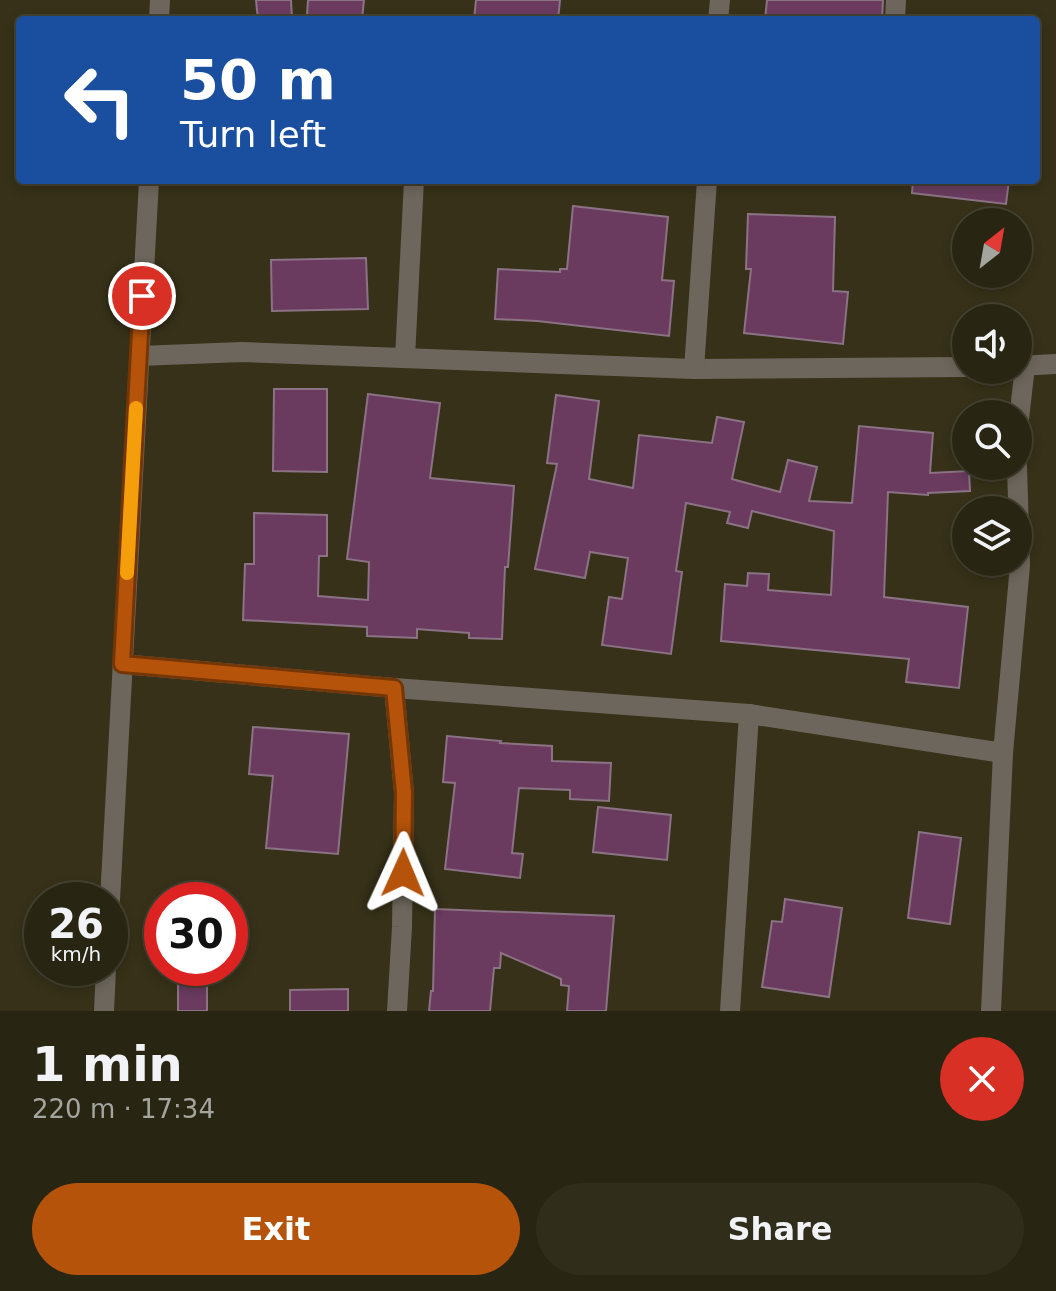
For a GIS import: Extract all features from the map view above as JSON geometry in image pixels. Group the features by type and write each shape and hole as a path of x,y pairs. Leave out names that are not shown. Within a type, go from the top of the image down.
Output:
{"street":[{"path":"111,882 149,184"},
{"path":"405,358 414,184"},
{"path":"694,369 707,184"},
{"path":"139,356 242,352 694,369 952,367"},
{"path":"1032,365 1056,364"},
{"path":"991,1011 1003,753 1020,565 1017,480"},
{"path":"122,664 749,714 1003,753"},
{"path":"394,688 404,793 397,1011"},
{"path":"730,1011 749,714"},
{"path":"104,1011 105,986"}],"building":[{"path":"256,0 291,0 292,16 258,16"},
{"path":"308,0 364,0 362,16 307,15"},
{"path":"476,0 560,0 558,16 474,16"},
{"path":"767,0 883,0 882,16 765,16"},
{"path":"913,184 1008,184 1006,204 912,193"},
{"path":"573,206 668,217 662,280 674,281 669,336 495,319 498,269 560,272 560,269 567,269"},
{"path":"748,214 835,217 833,291 848,292 843,344 744,333 751,269 746,269"},
{"path":"366,258 368,309 272,311 271,260"},
{"path":"274,389 327,389 327,472 273,471"},
{"path":"368,394 440,403 430,478 514,486 508,567 505,567 502,639 469,638 469,633 417,629 417,638 367,636 367,627 243,620 245,564 254,564 254,513 327,515 327,556 319,556 318,596 368,600 369,562 347,559"},
{"path":"556,395 599,401 589,479 633,488 639,435 712,443 717,417 744,422 732,479 780,492 788,460 817,467 809,501 852,503 859,426 933,433 930,473 952,472 952,480 969,480 970,491 928,495 888,492 884,597 968,607 959,688 906,682 909,659 721,641 725,584 747,586 748,573 769,574 768,590 831,595 834,531 752,511 748,528 727,523 730,512 686,503 676,571 682,572 671,654 602,645 609,597 622,599 628,558 590,552 585,578 535,569 557,464 547,463"},
{"path":"253,727 349,734 338,854 266,848 273,776 249,774"},
{"path":"447,736 552,746 552,761 611,763 609,801 570,799 570,790 519,788 512,853 523,854 520,878 445,869 455,783 443,782"},
{"path":"598,807 671,815 667,860 593,852"},
{"path":"919,832 961,838 950,924 908,918"},
{"path":"785,899 842,908 829,997 762,987 772,921 782,922"},
{"path":"435,909 614,916 606,1011 567,1011 569,986 561,985 561,979 501,953 500,968 494,968 490,1011 429,1011 433,991"},
{"path":"178,986 207,986 207,1011 178,1011"},
{"path":"348,989 348,1011 290,1011 290,990"}],"slow traffic":[{"path":"127,573 136,408"}],"route":[{"path":"142,296 122,664 394,688 404,793 403,873"}]}
